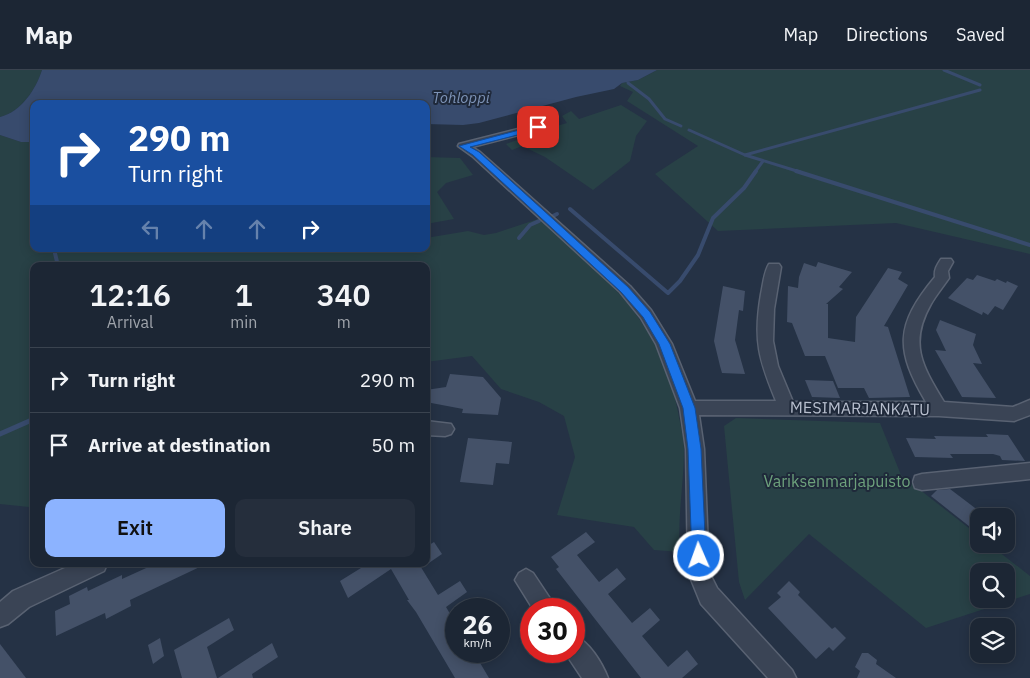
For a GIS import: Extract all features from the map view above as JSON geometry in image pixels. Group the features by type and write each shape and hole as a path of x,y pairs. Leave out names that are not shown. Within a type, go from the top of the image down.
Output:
{"street":[{"path":"538,127 470,150 625,289 646,314 664,344 689,408 695,449 699,572 709,596 784,678"},
{"path":"938,409 914,362 911,344 914,324 928,295 942,278 941,271 946,262"},
{"path":"774,267 768,292 765,328 766,353 787,407"},
{"name":"MESIMARJANKATU","path":"689,408 938,409 1014,414 1030,407"},
{"path":"430,428 444,429"},
{"path":"922,482 1030,471"},
{"path":"0,616 21,599 90,567"},
{"path":"526,580 538,598"},
{"path":"585,662 596,678"}],"green space":[{"path":"0,70 42,70 36,85 27,99 15,110 0,117"},
{"path":"657,70 1030,70 1030,254 896,223 718,231 655,174 698,146 627,101 633,92 620,86 622,83 638,80"},
{"path":"621,105 647,121 636,136 630,161 593,190 545,157 522,146 512,150 506,144 520,139 520,134 567,123 562,116 571,111 579,119"},
{"path":"0,135 21,142 30,142 30,252 430,252 430,237 468,231 484,235 496,233 541,218 608,282 644,326 658,351 670,379 684,450 679,526 680,552 654,550 634,527 557,515 575,457 564,416 539,402 501,389 472,356 430,361 430,262 30,262 30,507 0,504"},
{"path":"430,157 460,158 473,175 446,183 437,192 454,219 430,223"},
{"name":"Variksenmarjapuisto","path":"736,418 880,423 901,475 970,529 970,553 1001,553 1013,563 970,563 970,608 987,608 926,628 809,534 745,600 739,582 724,426"},
{"name":"Variksenmarjapuisto","path":"1015,564 1030,576 1030,594 1015,599"}],"water":[{"name":"Tohloppi","path":"42,70 657,70 638,80 622,83 614,89 576,97 479,123 463,125 430,124 430,100 30,100 30,142 21,142 0,135 0,117 21,105 36,85"}],"building":[{"path":"818,262 852,272 839,287 843,289 826,304 828,304 828,338 855,342 856,317 888,268 902,272 898,279 908,285 884,326 888,327 910,397 869,398 864,388 838,388 825,356 805,356 792,323 787,322 788,286 798,288 799,277 804,263 816,267"},
{"path":"977,275 995,281 997,279 1006,283 1007,281 1018,286 1003,310 995,306 988,315 983,312 982,315 948,298 967,278 973,280"},
{"path":"723,286 745,291 743,311 739,310 735,340 745,374 722,373 720,366 714,341"},
{"path":"940,320 976,334 973,345 982,364 973,363 996,398 962,397 935,350 946,351 936,330"},
{"path":"450,374 483,377 501,398 498,415 462,413 463,409 430,403 430,389 446,387"},
{"path":"805,380 833,381 840,398 812,397"},
{"path":"986,434 1008,435 1025,461 1002,460 1000,456 993,454 950,454 953,458 915,457 906,438 936,439 934,436 988,437"},
{"path":"468,438 512,442 509,464 496,463 493,485 460,482"},
{"path":"950,489 975,508 970,508 970,527 931,496 937,490"},
{"path":"586,532 595,542 577,555 599,582 617,568 626,579 608,594 632,623 650,608 660,620 642,636 668,667 687,650 698,664 682,678 641,678 585,606 585,598 579,598 556,569 559,567 551,557"},
{"path":"434,542 442,554 430,562 430,544"},
{"path":"148,567 200,567 130,600 131,606 106,619 105,613 56,636 55,611 70,604 69,596 87,587 88,591 122,575 122,579"},
{"path":"360,567 421,567 438,595 460,581 467,592 459,598 445,598 445,661 407,600 409,600 391,569 348,598 340,581"},
{"path":"789,581 800,592 798,595 832,629 835,627 846,638 833,651 829,647 816,659 768,608 781,597 777,593"},
{"path":"229,618 234,630 207,647 217,678 182,678 174,650"},
{"path":"160,638 164,656 153,664 148,645"},
{"path":"272,643 278,657 252,674 253,678 218,678"},
{"path":"0,644 26,678 0,678"},
{"path":"862,653 868,653 877,660 876,664 896,678 857,678 860,671 855,667"},
{"path":"446,663 480,663 489,678 455,678"}],"waterway":[{"path":"944,70 980,85"},
{"path":"628,83 649,99 665,119 681,126"},
{"path":"745,155 980,90"},
{"path":"689,130 745,155"},
{"path":"745,155 800,172"},
{"path":"755,172 763,161"},
{"path":"570,209 668,293 680,281 698,255 713,218 744,188 756,171"},
{"path":"796,171 1030,245"},
{"path":"553,216 557,214"},
{"path":"519,238 530,225 539,221"},
{"path":"55,252 57,262"},
{"path":"0,434 30,421"}],"route":[{"path":"538,127 493,140 463,146 476,154 625,289 646,314 664,344 689,408 695,449 699,556"}]}
